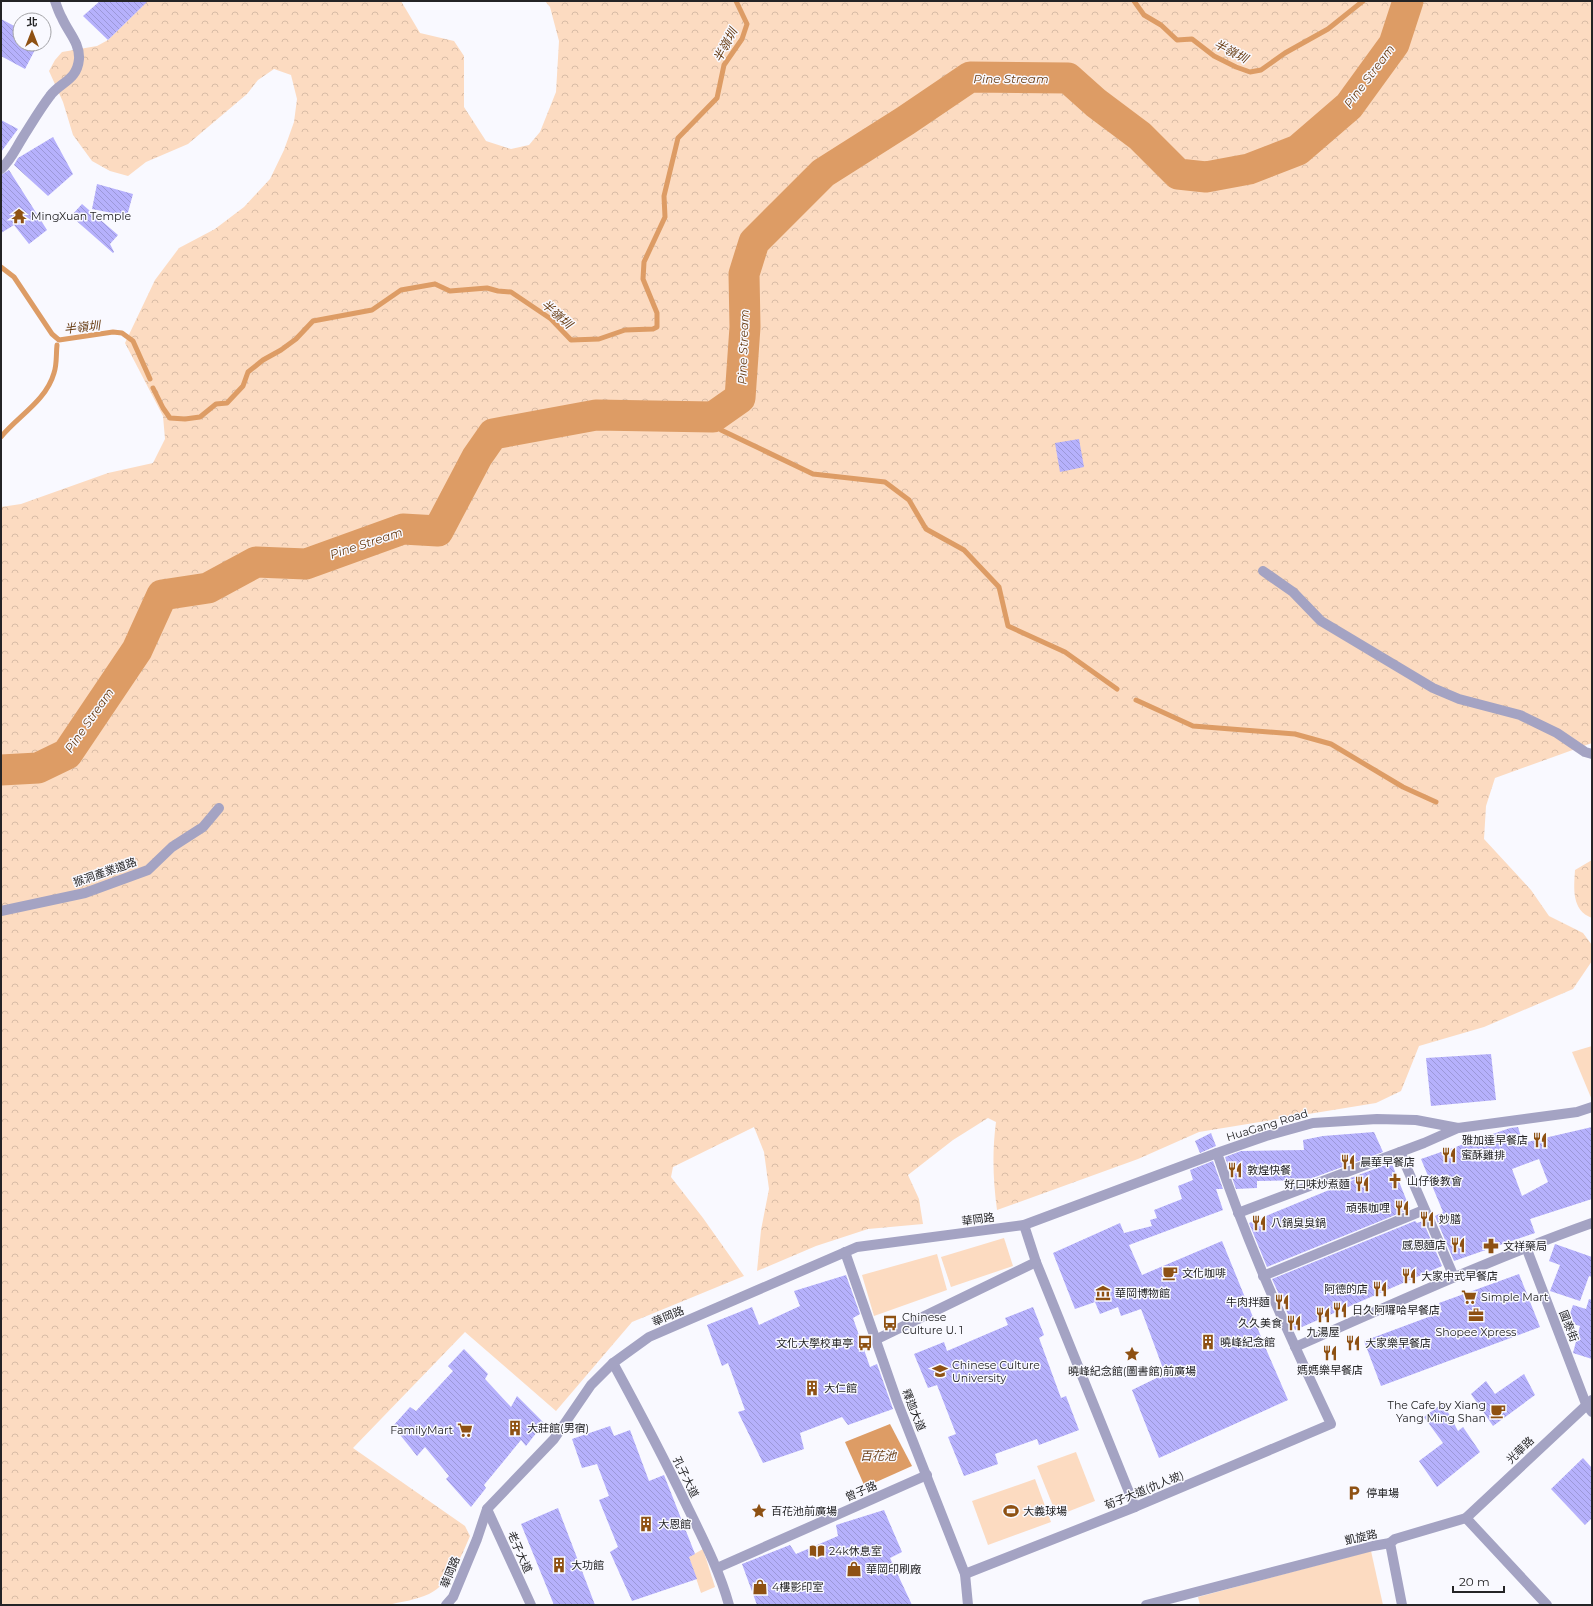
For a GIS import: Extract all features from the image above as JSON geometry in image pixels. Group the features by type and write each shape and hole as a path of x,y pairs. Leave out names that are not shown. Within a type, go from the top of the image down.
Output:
{"street":[{"path":"1,169 9,163 43,104 54,90 69,81 76,72 79,60 78,46 62,19 55,1"},
{"path":"1263,571 1293,592 1321,620 1433,688 1459,699 1520,715 1557,733 1585,752 1592,754"},
{"name":"猴洞產業道路","path":"1,911 85,893 148,870 172,847 203,827 219,808"},
{"name":"HuaGang Road","path":"1331,1424 1294,1347 1263,1276 1238,1213 1217,1153 1266,1136 1313,1123 1378,1119 1416,1120 1458,1128 1577,1112 1592,1107"},
{"path":"1238,1213 1400,1152 1458,1128"},
{"path":"1400,1152 1454,1277"},
{"name":"華岡路","path":"446,1605 453,1597 477,1539 487,1509 554,1439 591,1385 613,1363 648,1337 857,1247 1024,1225 1217,1153"},
{"path":"1263,1276 1424,1210"},
{"path":"1294,1347 1526,1247 1592,1223"},
{"path":"1024,1225 1036,1262 1135,1507"},
{"name":"國泰街","path":"1526,1247 1590,1405"},
{"name":"釋迦大道","path":"845,1252 897,1401 965,1574 968,1605"},
{"path":"875,1340 1036,1262"},
{"name":"孔子大道","path":"613,1363 657,1445 717,1568 729,1605"},
{"name":"光華路","path":"1466,1518 1590,1405"},
{"name":"荀子大道(仇人坡)","path":"965,1574 1135,1507 1331,1424"},
{"name":"曾子路","path":"717,1568 927,1475"},
{"name":"老子大道","path":"487,1509 531,1605"},
{"path":"1466,1518 1547,1605"},
{"name":"凱旋路","path":"1146,1605 1373,1546 1390,1543 1395,1539 1466,1518"},
{"path":"1390,1543 1402,1605"}],"green space":[{"path":"138,1 401,1 420,33 454,41 464,56 464,107 486,141 511,149 529,145 540,132 556,92 559,41 550,7 545,1 1592,1 1592,743 1495,778 1486,806 1484,839 1531,890 1549,916 1583,933 1592,945 1592,961 1573,989 1484,1027 1419,1046 1401,1091 1376,1103 1199,1132 1138,1159 997,1210 994,1166 996,1122 988,1118 953,1140 908,1175 919,1199 923,1224 868,1229 816,1246 757,1271 761,1230 769,1189 764,1152 754,1127 673,1167 671,1177 703,1218 744,1276 632,1322 556,1411 465,1332 353,1448 465,1526 470,1536 463,1552 454,1569 437,1589 419,1598 387,1605 1,1605 1,507 21,504 108,473 153,463 165,439 163,416 125,343 155,280 179,248 215,229 244,207 270,179 284,150 294,122 297,99 291,75 274,69 258,80 247,94 188,144 146,162 128,176 110,171 92,161 73,135 63,102 49,71 55,60 62,52 97,46 108,40 143,6"},
{"path":"1592,860 1592,918 1580,910 1575,898 1574,884 1575,870"},
{"path":"1592,1046 1592,1100 1572,1052"},
{"path":"1004,1238 1013,1266 951,1287 941,1257"},
{"path":"937,1254 947,1290 874,1316 862,1275"},
{"path":"1076,1452 1095,1501 1057,1516 1037,1466"},
{"path":"1035,1479 1051,1522 988,1545 972,1501"},
{"path":"703,1549 715,1587 701,1593 689,1557"},
{"path":"1371,1551 1383,1605 1200,1605 1198,1597"}],"water":[{"name":"百花池","path":"890,1424 912,1466 865,1487 845,1442"}],"building":[{"path":"100,1 148,1 108,40 83,16"},
{"path":"1,19 12,25 12,52 34,52 25,69 1,56"},
{"path":"1,120 18,129 1,152"},
{"path":"53,137 73,174 48,196 14,165 18,158"},
{"name":"MingXuan Temple","path":"9,170 47,230 29,244 14,225 1,233 1,175"},
{"path":"97,184 133,194 127,216 92,209"},
{"path":"82,204 118,235 110,244 114,252 113,253 71,216"},
{"path":"1079,439 1084,467 1060,472 1055,443"},
{"path":"1491,1054 1496,1100 1431,1106 1426,1058"},
{"path":"1518,1127 1523,1143 1592,1127 1592,1199 1530,1219 1535,1233 1454,1261 1435,1216 1443,1212 1421,1159 1510,1128","holes":["1539,1159 1548,1182 1522,1196 1512,1169"]},
{"path":"1374,1132 1383,1152 1307,1180 1257,1181 1257,1188 1236,1189 1225,1157 1241,1151 1304,1150 1303,1140 1323,1136"},
{"path":"1211,1133 1216,1146 1200,1153 1195,1141"},
{"name":"曉峰紀念館","path":"1213,1161 1223,1189 1216,1189 1223,1210 1129,1245 1142,1275 1222,1241 1288,1400 1159,1458 1132,1390 1165,1374 1141,1309 1121,1316 1118,1307 1100,1314 1095,1302 1075,1309 1053,1253 1120,1223 1124,1233 1152,1226 1150,1220 1157,1218 1154,1210 1182,1199 1178,1186 1193,1180 1190,1170"},
{"path":"1388,1164 1389,1166 1392,1164 1410,1209 1267,1267 1249,1223 1356,1179 1345,1180"},
{"path":"1415,1221 1417,1223 1423,1221 1442,1266 1295,1330 1272,1279"},
{"path":"1555,1244 1592,1257 1592,1277 1589,1276 1580,1301 1550,1291 1560,1265 1549,1261"},
{"path":"1519,1274 1540,1327 1381,1386 1364,1341 1442,1312 1439,1303"},
{"name":"大仁館","path":"846,1275 860,1314 853,1318 870,1367 877,1364 893,1409 848,1425 842,1417 800,1433 804,1449 763,1463 738,1412 745,1410 728,1363 722,1366 707,1325 752,1307 759,1325 800,1306 794,1291"},
{"path":"1589,1299 1592,1300 1592,1359 1573,1353 1580,1326 1567,1322 1573,1305 1586,1309"},
{"path":"1033,1307 1044,1335 1039,1338 1061,1398 1066,1396 1079,1430 1039,1445 1037,1439 995,1454 998,1464 964,1476 948,1437 956,1434 937,1385 928,1388 914,1354 944,1342 947,1351 1008,1325 1005,1318"},
{"name":"大莊館(男宿)","path":"464,1349 488,1374 485,1379 511,1407 517,1396 544,1423 526,1446 521,1440 484,1485 486,1488 471,1507 446,1479 449,1476 425,1447 417,1456 393,1426 410,1407 416,1411 453,1371 448,1366"},
{"name":"The Cafe by Xiang Yang Ming Shan","path":"1524,1374 1535,1395 1493,1426 1471,1394 1486,1381 1495,1394"},
{"path":"1443,1403 1458,1431 1463,1427 1480,1452 1437,1487 1419,1461 1443,1443 1424,1417"},
{"name":"大恩館","path":"610,1426 614,1436 630,1430 649,1481 664,1475 695,1554 689,1557 697,1579 632,1601 610,1552 618,1547 599,1500 609,1496 597,1464 582,1468 572,1439"},
{"path":"1583,1458 1592,1468 1592,1518 1585,1525 1551,1489"},
{"name":"大功館","path":"558,1508 595,1605 554,1605 521,1524"},
{"path":"884,1510 902,1552 890,1558 912,1605 757,1605 742,1564 790,1545 796,1554 838,1536 836,1525"}],"waterway":[{"name":"半嶺圳","path":"153,388 170,418 185,419 200,417 216,404 227,403 243,386 248,372 263,360 281,350 296,339 313,321 372,310 401,290 435,284 450,291 487,288 511,292 551,319 571,340 599,339 625,330 653,329 657,327 657,313 643,279 644,262 665,217 664,196 678,138 717,98 724,65 742,39 747,24 736,1"},
{"name":"半嶺圳","path":"1134,1 1144,15 1161,25 1177,40 1192,39 1214,56 1250,72 1261,70 1285,53 1328,29 1363,1"},
{"name":"Pine Stream","path":"1,770 38,768 67,754 137,650 162,595 208,588 256,562 306,564 403,529 438,531 477,457 493,434 596,415 713,417 740,398 745,327 744,274 754,242 823,173 905,121 970,77 1068,78 1096,103 1140,136 1178,174 1206,177 1249,169 1298,150 1349,106 1394,44 1408,1"},
{"name":"半嶺圳","path":"1,267 14,277 52,334 59,340 113,332 122,333 133,341 150,379"},
{"path":"1,437 45,392 55,370 57,345"},
{"path":"713,417 721,430 813,474 885,482 909,500 926,529 964,550 999,587 1008,626 1065,652 1117,689"},
{"path":"1136,700 1193,726 1295,734 1331,744 1403,787 1436,802"}],"place":[{"name":"MingXuan Temple","path":"19,216"},
{"name":"雅加達早餐店","path":"1540,1140"},
{"name":"蜜酥雞排","path":"1449,1155"},
{"name":"晨華早餐店","path":"1348,1162"},
{"name":"敦煌快餐","path":"1235,1170"},
{"name":"山仔後教會","path":"1395,1181"},
{"name":"好口味炒煮麵","path":"1362,1184"},
{"name":"頑張咖哩","path":"1402,1208"},
{"name":"妙膳","path":"1427,1219"},
{"name":"八鍋臭臭鍋","path":"1259,1223"},
{"name":"感恩麵店","path":"1458,1245"},
{"name":"文祥藥局","path":"1491,1246"},
{"name":"文化咖啡","path":"1170,1273"},
{"name":"大家中式早餐店","path":"1409,1276"},
{"name":"阿德的店","path":"1380,1289"},
{"name":"華岡博物館","path":"1103,1293"},
{"name":"Simple Mart","path":"1469,1297"},
{"name":"牛肉拌麵","path":"1282,1302"},
{"name":"日久阿囉哈早餐店","path":"1340,1310"},
{"name":"九湯屋","path":"1323,1315"},
{"name":"Shopee Xpress","path":"1476,1315"},
{"name":"Chinese Culture U. 1","path":"890,1323"},
{"name":"久久美食","path":"1294,1323"},
{"name":"曉峰紀念館","path":"1208,1342"},
{"name":"文化大學校車亭","path":"865,1343"},
{"name":"大家樂早餐店","path":"1353,1343"},
{"name":"媽媽樂早餐店","path":"1330,1353"},
{"name":"曉峰紀念館(圖書館)前廣場","path":"1132,1354"},
{"name":"Chinese Culture University","path":"940,1371"},
{"name":"大仁館","path":"812,1388"},
{"name":"The Cafe by Xiang Yang Ming Shan","path":"1498,1411"},
{"name":"大莊館(男宿)","path":"515,1428"},
{"name":"FamilyMart","path":"465,1430"},
{"name":"停車場","path":"1354,1493"},
{"name":"百花池前廣場","path":"759,1511"},
{"name":"大義球場","path":"1011,1511"},
{"name":"大恩館","path":"646,1524"},
{"name":"24k休息室","path":"817,1551"},
{"name":"大功館","path":"559,1565"},
{"name":"華岡印刷廠","path":"854,1569"},
{"name":"4樓影印室","path":"760,1587"}]}
